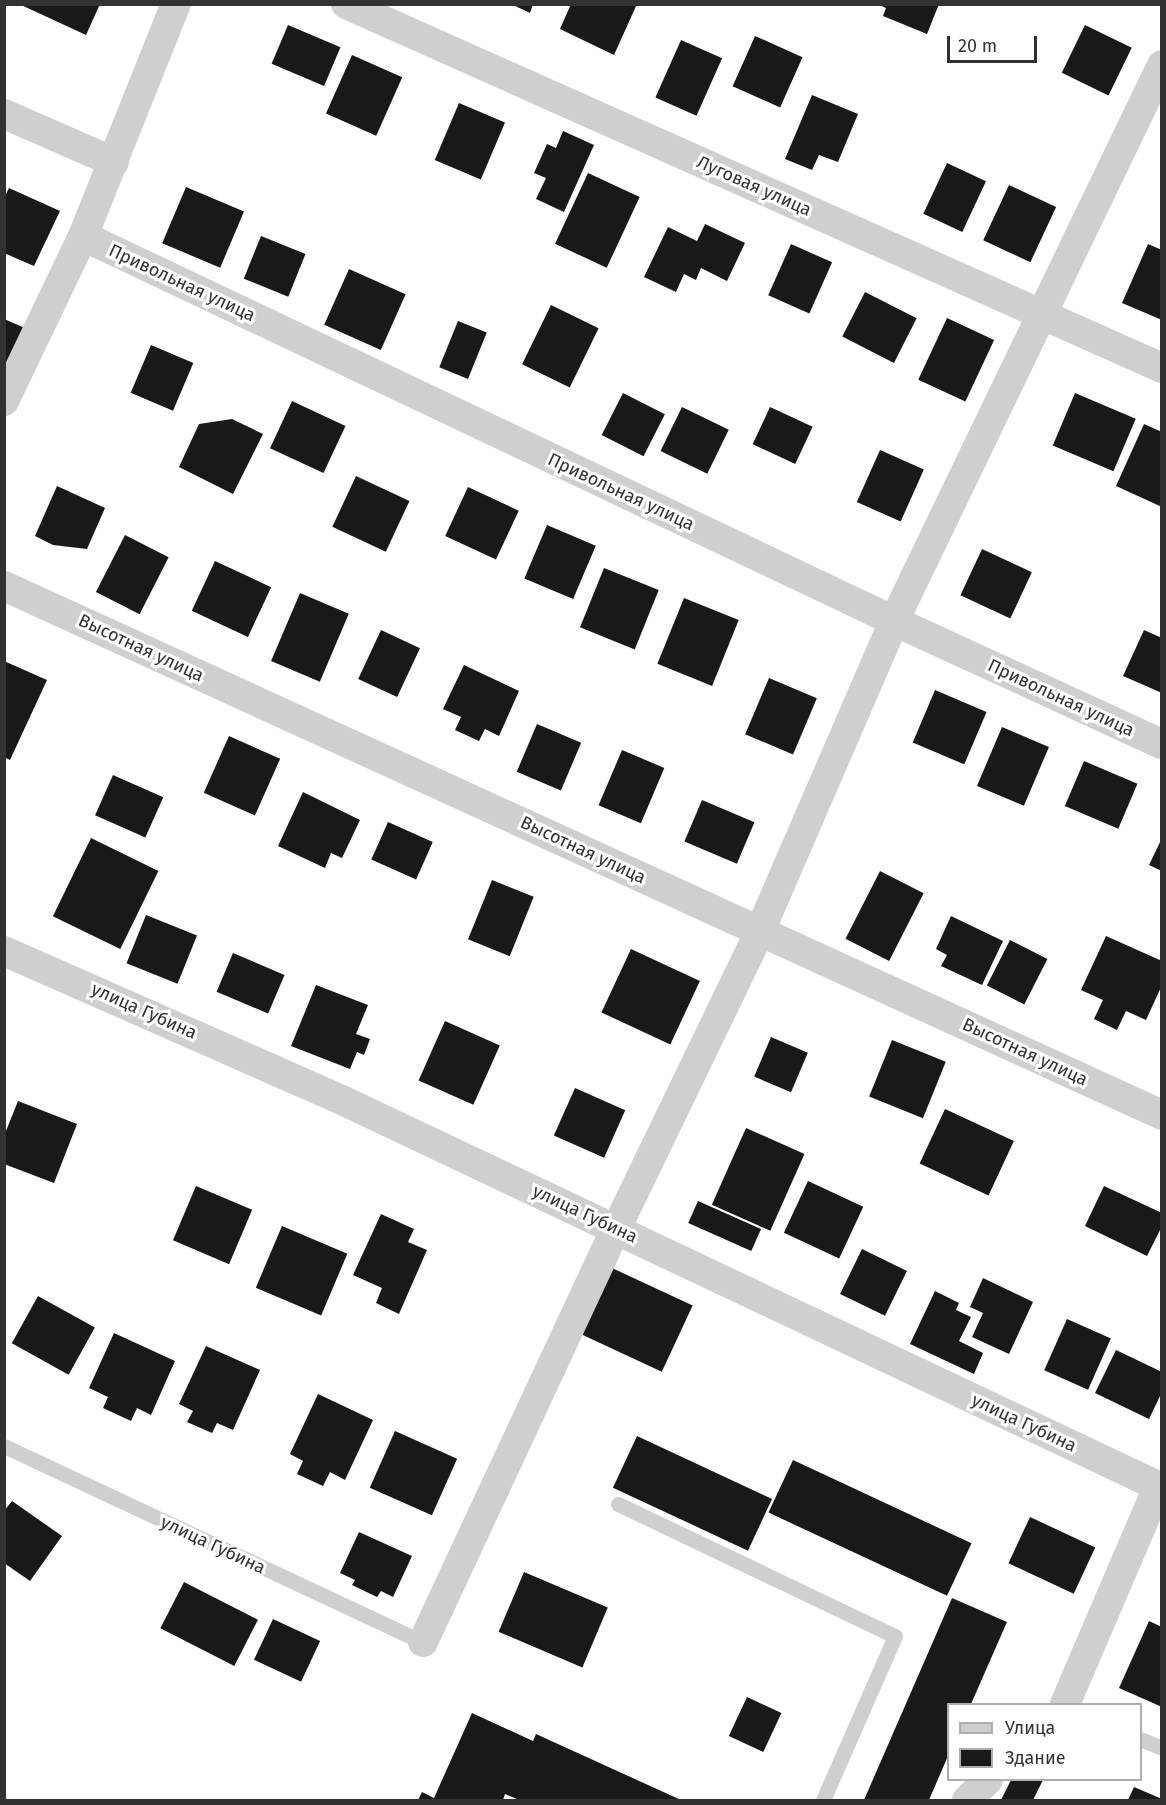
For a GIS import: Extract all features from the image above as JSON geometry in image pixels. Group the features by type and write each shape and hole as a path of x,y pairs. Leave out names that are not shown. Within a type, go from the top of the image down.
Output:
{"street":[{"path":"4,402 83,236 176,4"},
{"name":"Луговая улица","path":"346,4 1161,368"},
{"path":"423,1642 616,1229 760,931 894,621 1161,65"},
{"path":"4,114 114,162"},
{"name":"Привольная улица","path":"83,236 894,621 1161,744"},
{"name":"Высотная улица","path":"4,586 1161,1114"},
{"name":"улица Губина","path":"4,951 344,1101 1160,1487"},
{"path":"1065,1703 1160,1487"},
{"path":"967,1800 986,1781"}],"lane":[{"name":"улица Губина","path":"4,1446 423,1642"},
{"path":"618,1504 895,1636 823,1800"},
{"path":"1142,1740 1161,1748"}],"building":[{"path":"19,4 100,4 86,35"},
{"path":"511,4 533,4 530,13"},
{"path":"571,4 637,4 614,55 560,29"},
{"path":"877,4 939,4 927,34 883,16 886,8"},
{"path":"288,25 340,47 324,86 272,64"},
{"path":"1085,25 1132,48 1109,95 1062,73"},
{"path":"755,36 803,57 780,107 733,86"},
{"path":"681,40 722,58 696,116 655,98"},
{"path":"352,55 402,77 376,136 326,113"},
{"path":"812,95 858,114 838,162 819,155 812,170 785,159"},
{"path":"459,103 505,123 481,180 435,160"},
{"path":"563,131 594,145 564,212 536,199 546,178 534,173 547,144 556,148"},
{"path":"947,163 986,181 962,232 923,214"},
{"path":"588,173 640,197 607,268 555,244"},
{"path":"1009,185 1056,207 1030,262 983,240"},
{"path":"186,187 244,212 220,268 162,243"},
{"path":"9,188 60,211 34,266 4,253 4,198"},
{"path":"705,224 745,243 727,281 701,268 696,280 684,274 676,292 644,277 668,227 697,241"},
{"path":"261,236 306,254 288,297 244,279"},
{"path":"791,244 832,262 809,313 768,295"},
{"path":"1148,244 1162,250 1162,320 1122,303"},
{"path":"349,269 406,294 381,350 324,325"},
{"path":"865,292 917,318 894,363 842,337"},
{"path":"551,305 599,328 570,388 522,364"},
{"path":"947,318 994,340 965,402 918,380"},
{"path":"4,319 25,328 4,377"},
{"path":"458,321 487,333 468,379 439,367"},
{"path":"151,345 193,363 173,411 131,393"},
{"path":"623,393 665,414 644,456 602,435"},
{"path":"1075,393 1136,419 1113,471 1053,445"},
{"path":"292,401 345,426 323,473 270,448"},
{"path":"682,407 729,430 707,474 661,451"},
{"path":"770,407 813,427 795,464 753,444"},
{"path":"232,419 263,434 233,494 179,467 199,424"},
{"path":"1144,424 1162,432 1162,507 1116,486"},
{"path":"880,450 924,470 901,522 857,502"},
{"path":"356,476 409,501 386,552 332,527"},
{"path":"57,486 105,508 87,549 53,545 35,536"},
{"path":"468,487 519,511 496,560 445,536"},
{"path":"547,525 596,546 573,599 524,578"},
{"path":"125,535 169,557 140,614 96,592"},
{"path":"982,549 1032,572 1010,618 960,595"},
{"path":"215,561 271,587 248,637 192,611"},
{"path":"604,568 659,590 635,649 580,627"},
{"path":"300,593 349,614 320,682 271,661"},
{"path":"684,598 739,620 712,686 657,664"},
{"path":"381,630 420,648 397,697 358,679"},
{"path":"1144,630 1162,638 1162,693 1123,676"},
{"path":"4,661 47,680 10,760 4,757"},
{"path":"464,665 519,691 499,736 485,729 479,741 455,730 461,717 443,709"},
{"path":"769,678 817,698 793,754 745,734"},
{"path":"935,690 987,712 964,764 913,742"},
{"path":"537,724 581,743 561,791 517,772"},
{"path":"1002,727 1049,747 1024,806 977,786"},
{"path":"229,736 280,759 255,815 204,793"},
{"path":"622,750 664,768 641,823 599,805"},
{"path":"1084,761 1137,784 1118,829 1065,806"},
{"path":"113,775 163,797 145,838 95,815"},
{"path":"303,792 360,820 342,858 331,853 325,868 278,846"},
{"path":"702,800 754,822 737,864 684,841"},
{"path":"388,822 433,842 416,879 371,859"},
{"path":"91,838 158,871 120,949 53,916"},
{"path":"1162,838 1162,871 1149,865"},
{"path":"880,871 924,893 889,961 845,939"},
{"path":"492,880 534,897 510,956 468,939"},
{"path":"146,915 197,936 178,984 127,963"},
{"path":"951,916 1003,941 982,985 941,966 947,955 936,949"},
{"path":"1106,936 1162,961 1162,985 1146,1020 1126,1011 1117,1030 1094,1019 1103,1000 1081,990"},
{"path":"1010,940 1047,959 1024,1005 987,985"},
{"path":"631,949 700,981 670,1045 601,1012"},
{"path":"233,953 285,975 268,1014 217,992"},
{"path":"316,985 368,1005 356,1034 370,1039 364,1055 357,1052 350,1069 291,1046"},
{"path":"445,1021 500,1045 473,1105 419,1080"},
{"path":"771,1037 808,1053 791,1092 754,1077"},
{"path":"892,1040 946,1062 923,1118 869,1097"},
{"path":"575,1088 625,1110 604,1158 554,1136"},
{"path":"18,1101 77,1124 54,1183 4,1164 4,1136"},
{"path":"945,1109 1014,1141 989,1195 920,1163"},
{"path":"746,1128 804,1154 770,1231 712,1205"},
{"path":"808,1181 863,1207 839,1258 784,1233"},
{"path":"196,1186 252,1210 229,1264 173,1240"},
{"path":"1104,1186 1162,1213 1162,1226 1147,1256 1085,1226"},
{"path":"698,1201 761,1229 751,1251 688,1223"},
{"path":"381,1214 414,1229 408,1242 427,1250 399,1314 376,1303 382,1288 353,1275"},
{"path":"282,1226 347,1254 321,1315 256,1288"},
{"path":"862,1249 907,1271 885,1316 840,1294"},
{"path":"612,1268 693,1306 662,1372 581,1334"},
{"path":"983,1278 1033,1302 1009,1354 972,1337 983,1313 970,1307"},
{"path":"935,1291 959,1303 956,1310 971,1317 959,1341 983,1353 974,1374 910,1344"},
{"path":"38,1296 95,1328 69,1375 12,1343"},
{"path":"1067,1319 1111,1339 1088,1390 1044,1370"},
{"path":"114,1333 175,1361 151,1415 137,1408 131,1421 103,1408 108,1397 89,1388"},
{"path":"206,1346 260,1370 233,1430 217,1423 212,1433 187,1422 193,1411 179,1404"},
{"path":"1116,1350 1162,1372 1162,1392 1149,1419 1095,1393"},
{"path":"318,1394 373,1420 345,1480 330,1472 323,1486 297,1474 303,1461 290,1454"},
{"path":"395,1431 457,1459 432,1515 370,1488"},
{"path":"637,1436 772,1499 748,1551 613,1488"},
{"path":"793,1460 972,1543 947,1596 768,1513"},
{"path":"12,1501 62,1536 30,1581 4,1563 4,1511"},
{"path":"1030,1517 1095,1547 1074,1594 1008,1563"},
{"path":"359,1532 412,1556 393,1597 381,1591 377,1597 352,1585 355,1580 340,1573"},
{"path":"524,1572 608,1608 582,1667 499,1632"},
{"path":"184,1582 258,1620 234,1666 160,1628"},
{"path":"952,1598 1007,1622 971,1703 947,1703 947,1758 929,1800 864,1800"},
{"path":"273,1619 320,1641 301,1682 254,1660"},
{"path":"1149,1621 1162,1627 1162,1707 1119,1688"},
{"path":"747,1697 781,1713 763,1752 729,1736"},
{"path":"472,1713 533,1741 536,1734 681,1800 519,1800 505,1794 503,1800 418,1800 422,1792 434,1798"},
{"path":"1010,1781 1042,1781 1033,1800 1001,1800"},
{"path":"1134,1787 1162,1799 1162,1800 1128,1800"}]}
